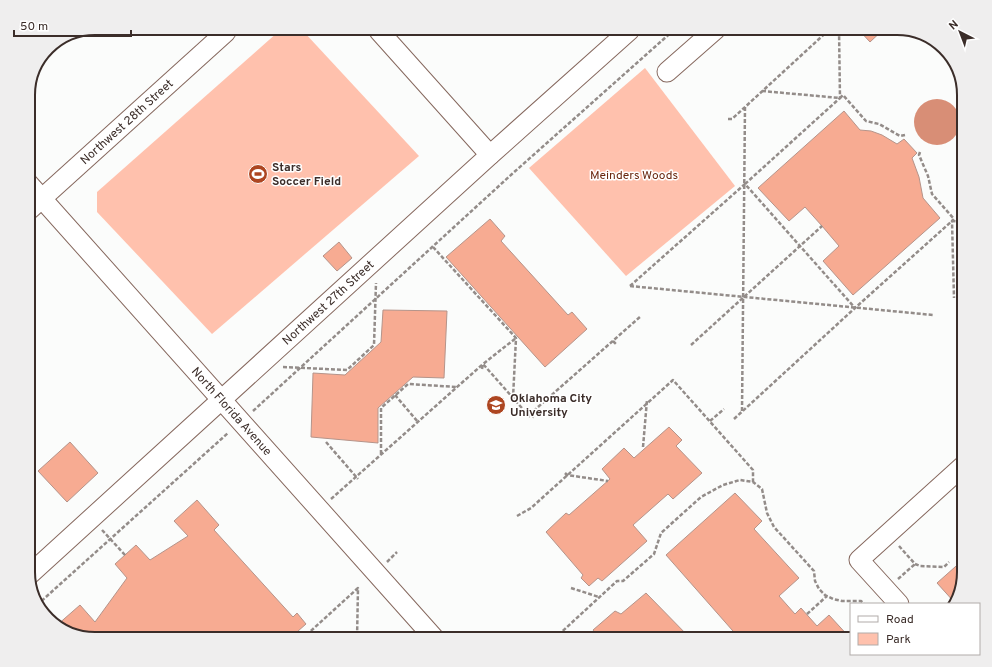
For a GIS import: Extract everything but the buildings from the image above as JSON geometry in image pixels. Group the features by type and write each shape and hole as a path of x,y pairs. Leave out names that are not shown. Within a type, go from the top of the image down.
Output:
{"street":[{"name":"Northwest 28th Street","path":"35,204 223,35"},
{"path":"384,35 490,155"},
{"name":"Northwest 27th Street","path":"35,570 490,155 624,35"},
{"path":"667,72 709,35"},
{"name":"North Florida Avenue","path":"35,190 429,632"},
{"path":"897,603 859,560 957,471"}],"path":[{"path":"42,600 300,368 512,174 668,35"},
{"path":"728,119 732,119 746,107 823,35"},
{"path":"839,35 840,98"},
{"path":"762,91 840,98"},
{"path":"905,135 900,136 879,124 866,121 843,95 630,286 933,315"},
{"path":"742,412 746,107"},
{"path":"920,152 919,155 928,176 932,194 954,219 952,221 954,298"},
{"path":"745,184 855,308"},
{"path":"734,419 952,221 957,221"},
{"path":"691,345 822,226"},
{"path":"433,247 516,338 513,398"},
{"path":"267,359 277,367 347,370 374,344 376,275 368,266"},
{"path":"529,416 641,316"},
{"path":"317,506 334,498 358,478 381,455 457,387 516,338"},
{"path":"614,341 617,345"},
{"path":"482,369 483,364"},
{"path":"483,364 529,416 534,417"},
{"path":"517,516 531,508 566,474 673,380 753,470 753,482"},
{"path":"381,455 381,408 395,395 408,384 457,387"},
{"path":"395,395 418,422"},
{"path":"643,447 647,400"},
{"path":"710,421 724,409"},
{"path":"326,442 358,478"},
{"path":"566,474 608,481"},
{"path":"562,632 617,581 623,580 654,554 661,534 701,497 723,485 740,480 753,482 762,489 767,513 774,527 814,571 815,581 819,589 827,596 842,601 861,601 863,603"},
{"path":"91,519 125,555"},
{"path":"888,534 915,564 920,566 944,567 949,562"},
{"path":"886,590 915,564"},
{"path":"310,632 358,588 357,632"},
{"path":"571,588 600,597"},
{"path":"807,614 827,596"}],"green space":[{"name":"Stars Soccer Field","path":"275,35 307,35 419,156 212,334 97,212 97,192"},
{"name":"Meinders Woods","path":"645,68 735,186 626,276 529,168"}],"shaded area":[{"path":"937,99 950,103 956,109 957,133 950,141 937,145 924,141 918,135 914,122 918,109 924,103"}],"place":[{"name":"Stars Soccer Field","path":"258,174"},
{"name":"Oklahoma City University","path":"496,405"}]}
